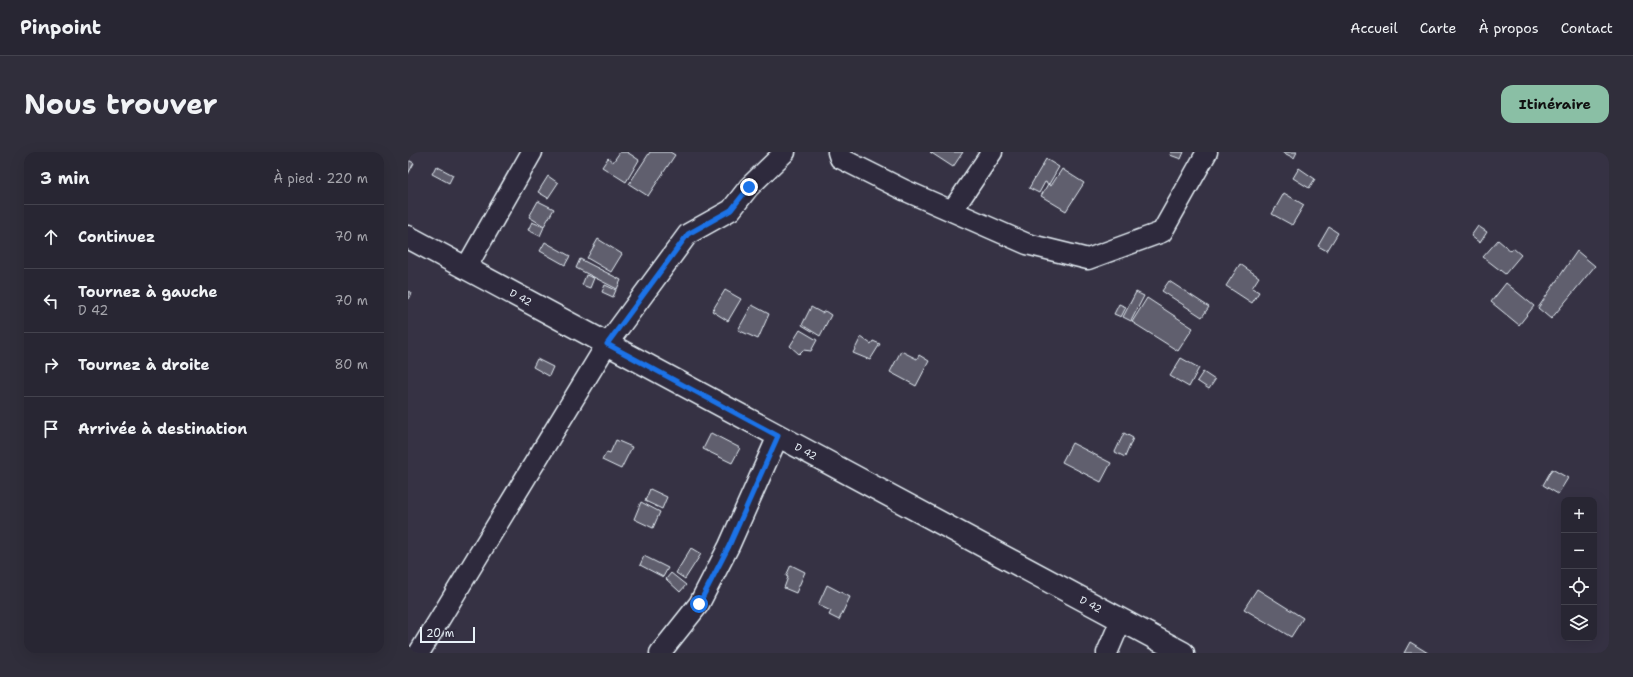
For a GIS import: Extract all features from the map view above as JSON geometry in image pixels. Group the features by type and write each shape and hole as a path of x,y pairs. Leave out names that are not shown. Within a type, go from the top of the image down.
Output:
{"street":[{"path":"466,268 532,152"},
{"path":"419,653 607,344 688,234 731,210 749,187 785,152"},
{"path":"838,152 840,158 904,190 1027,244 1088,259 1162,232 1207,152"},
{"path":"952,211 992,152"},
{"name":"D 42","path":"408,237 1183,653"},
{"path":"660,653 699,604 729,546 778,436"},
{"path":"1107,653 1121,620"},
{"path":"408,651 412,653"}],"building":[{"path":"620,152 627,152 639,160 626,182 602,167 608,158 613,162"},
{"path":"650,152 670,152 675,155 648,196 629,184"},
{"path":"930,152 963,152 953,167"},
{"path":"1171,152 1184,152 1181,159 1170,155"},
{"path":"1282,152 1297,152 1294,158"},
{"path":"1046,159 1059,167 1049,184 1045,182 1039,193 1029,188"},
{"path":"408,160 414,163 408,174"},
{"path":"436,166 453,175 449,183 432,174"},
{"path":"1299,168 1315,179 1309,188 1293,178"},
{"path":"1062,169 1084,183 1066,211 1041,196 1048,184 1051,186"},
{"path":"548,176 558,183 548,198 538,192"},
{"path":"1284,193 1304,205 1292,225 1272,214"},
{"path":"538,201 554,209 544,226 529,217"},
{"path":"532,222 544,227 540,236 528,230"},
{"path":"1478,226 1487,232 1480,243 1471,236"},
{"path":"1329,227 1338,233 1327,251 1318,246"},
{"path":"598,239 622,254 611,272 587,258"},
{"path":"1498,240 1511,251 1513,248 1521,255 1505,274 1483,257"},
{"path":"545,242 570,256 565,265 540,251"},
{"path":"1577,251 1595,266 1551,319 1538,308"},
{"path":"580,259 621,280 617,289 576,268"},
{"path":"1240,264 1259,277 1252,288 1259,292 1252,303 1226,286"},
{"path":"586,275 594,278 590,288 582,285"},
{"path":"1169,281 1209,307 1202,317 1162,291"},
{"path":"1506,283 1534,306 1519,325 1491,302"},
{"path":"605,285 616,290 613,297 602,292"},
{"path":"725,290 741,299 728,321 712,311"},
{"path":"408,291 412,293 409,299 408,299"},
{"path":"1136,292 1144,296 1131,321 1123,317"},
{"path":"1147,298 1193,328 1178,351 1132,322"},
{"path":"1119,304 1126,307 1121,317 1114,314"},
{"path":"752,305 769,314 758,339 738,330"},
{"path":"811,307 822,313 825,311 831,315 820,336 802,325"},
{"path":"800,330 817,340 811,351 803,350 799,354 790,346"},
{"path":"861,337 871,344 873,341 880,344 870,360 853,353"},
{"path":"901,351 917,359 919,355 929,361 916,386 890,372"},
{"path":"1181,358 1199,368 1189,387 1170,376"},
{"path":"537,359 553,367 549,376 533,367"},
{"path":"1203,372 1215,380 1209,389 1197,381"},
{"path":"711,433 740,448 732,463 703,449"},
{"path":"1124,433 1133,438 1125,457 1115,452"},
{"path":"616,440 632,447 621,469 602,460 607,452 610,453"},
{"path":"1072,443 1111,463 1101,482 1062,462"},
{"path":"1552,469 1568,478 1558,494 1543,485"},
{"path":"650,489 667,497 662,509 645,501"},
{"path":"641,502 660,512 653,528 634,519"},
{"path":"691,548 701,554 685,579 676,573"},
{"path":"644,556 668,568 663,577 640,565"},
{"path":"791,565 805,572 796,593 784,588 788,577 786,576"},
{"path":"671,573 686,585 680,592 666,579"},
{"path":"827,585 850,597 839,620 829,615 831,611 818,605"},
{"path":"1257,589 1303,618 1291,637 1244,609"},
{"path":"1410,642 1428,653 1404,653"}],"route":[{"path":"699,604 729,546 778,436 607,344 688,234 731,210 749,187"}]}
